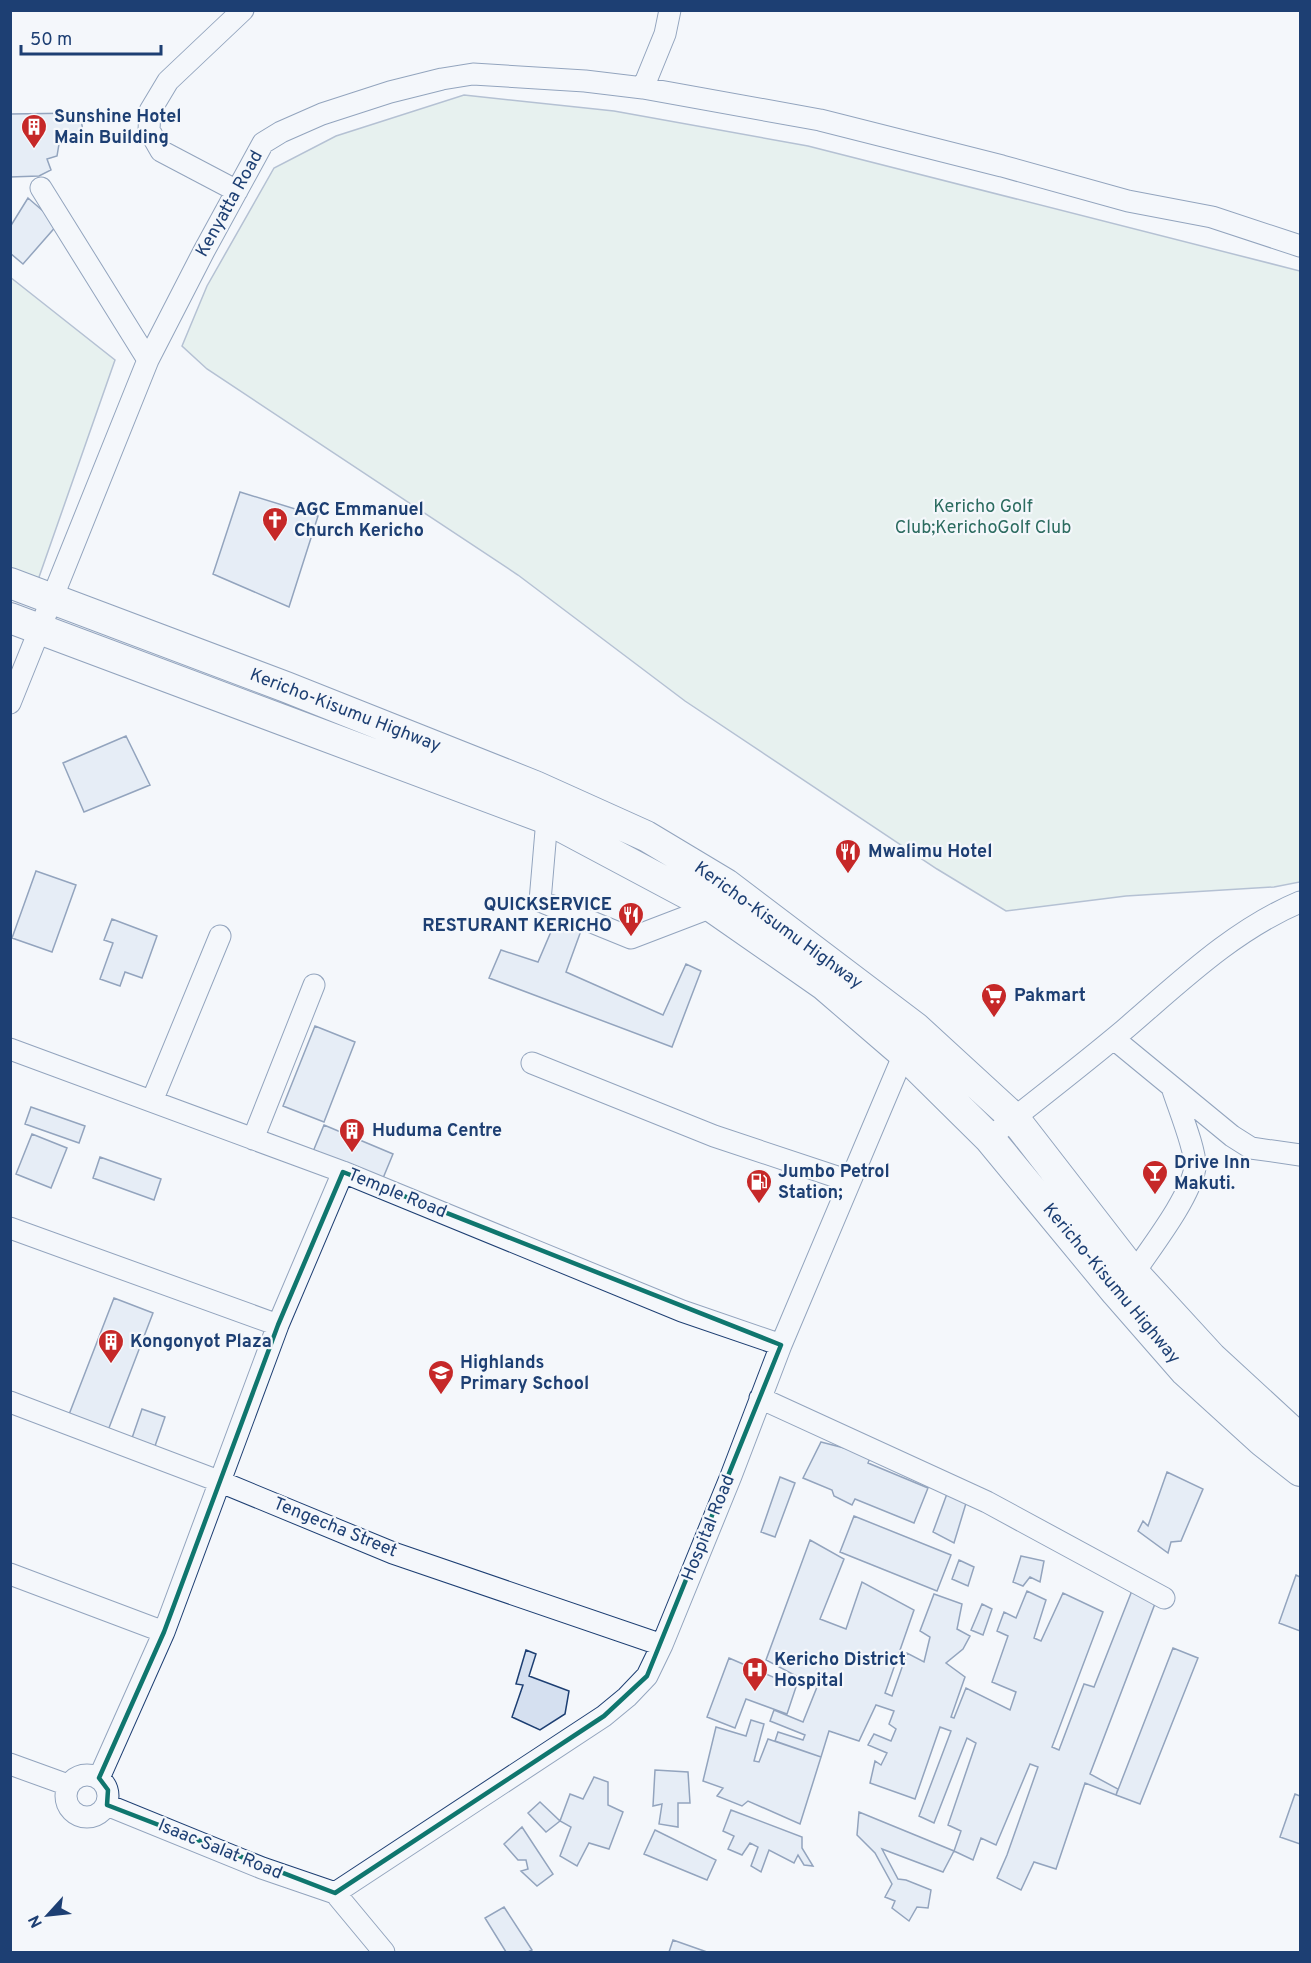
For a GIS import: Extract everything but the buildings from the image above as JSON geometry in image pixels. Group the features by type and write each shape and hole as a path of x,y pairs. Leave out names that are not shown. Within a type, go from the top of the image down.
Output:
{"highway":[{"name":"Kericho-Kisumu Highway","path":"10,583 384,725 536,786 646,836 726,884 909,1040 1116,1292 1185,1371 1262,1441 1300,1471"},
{"name":"Kericho-Kisumu Highway","path":"10,618 283,718 547,819 712,907 824,985 909,1040 1014,1118 1134,1273 1211,1358 1300,1439"}],"street":[{"path":"237,191 161,151 149,130 150,111 168,81 243,10"},
{"path":"643,88 665,34 670,10"},
{"name":"Kenyatta Road","path":"10,703 148,360 204,251 263,143 281,132 322,114 390,92 473,74 585,81 643,88 820,120 1002,166 1128,201 1212,217 1300,246"},
{"path":"41,188 148,360"},
{"path":"547,819 540,901 631,938 712,907"},
{"path":"989,1138 1246,931 1300,902"},
{"path":"152,1101 220,936"},
{"path":"253,1139 314,985"},
{"path":"1114,1039 1232,1137 1251,1148 1300,1155"},
{"name":"Hospital Road","path":"335,1893 604,1716 627,1697 646,1676 662,1645 781,1345 909,1040"},
{"name":"Temple Road","path":"10,1049 343,1172 682,1311 781,1345"},
{"path":"532,1063 714,1136 849,1181"},
{"path":"1134,1273 1180,1202 1195,1166 1172,1087"},
{"path":"99,1778 164,1632 278,1325 343,1172"},
{"path":"10,1228 278,1325"},
{"path":"760,1398 987,1502 1164,1598"},
{"name":"Tengecha Street","path":"10,1402 221,1482 393,1553 662,1645"},
{"path":"10,1574 164,1632"},
{"path":"10,1764 68,1785"},
{"path":"92,1775 99,1778 108,1790 107,1805 97,1816 82,1818 76,1815 67,1803 68,1785 80,1776 92,1775"},
{"name":"Isaac Salat Road","path":"107,1805 262,1868 335,1893"},
{"path":"335,1893 384,1953"}],"highlighted area":[{"path":"343,1172 781,1345 647,1676 604,1716 335,1893 107,1805 108,1790 99,1778 164,1632 278,1325"}],"green space":[{"name":"Kericho Golf Club;KerichoGolf Club","path":"464,95 614,111 808,146 1300,271 1300,882 1274,887 1126,896 1006,911 937,869 685,701 518,575 207,369 182,346 207,286 274,168 336,136"},
{"path":"10,277 115,360 38,580 11,569"}],"place":[{"name":"Sunshine Hotel Main Building","path":"34,150"},
{"name":"AGC Emmanuel Church Kericho","path":"275,543"},
{"name":"Mwalimu Hotel","path":"848,875"},
{"name":"QUICKSERVICE RESTURANT KERICHO","path":"631,938"},
{"name":"Pakmart","path":"994,1019"},
{"name":"Huduma Centre","path":"352,1154"},
{"name":"Drive Inn Makuti.","path":"1155,1196"},
{"name":"Jumbo Petrol Station;","path":"759,1205"},
{"name":"Kongonyot Plaza","path":"111,1365"},
{"name":"Highlands Primary School","path":"441,1396"},
{"name":"Kericho District Hospital","path":"755,1693"}]}
